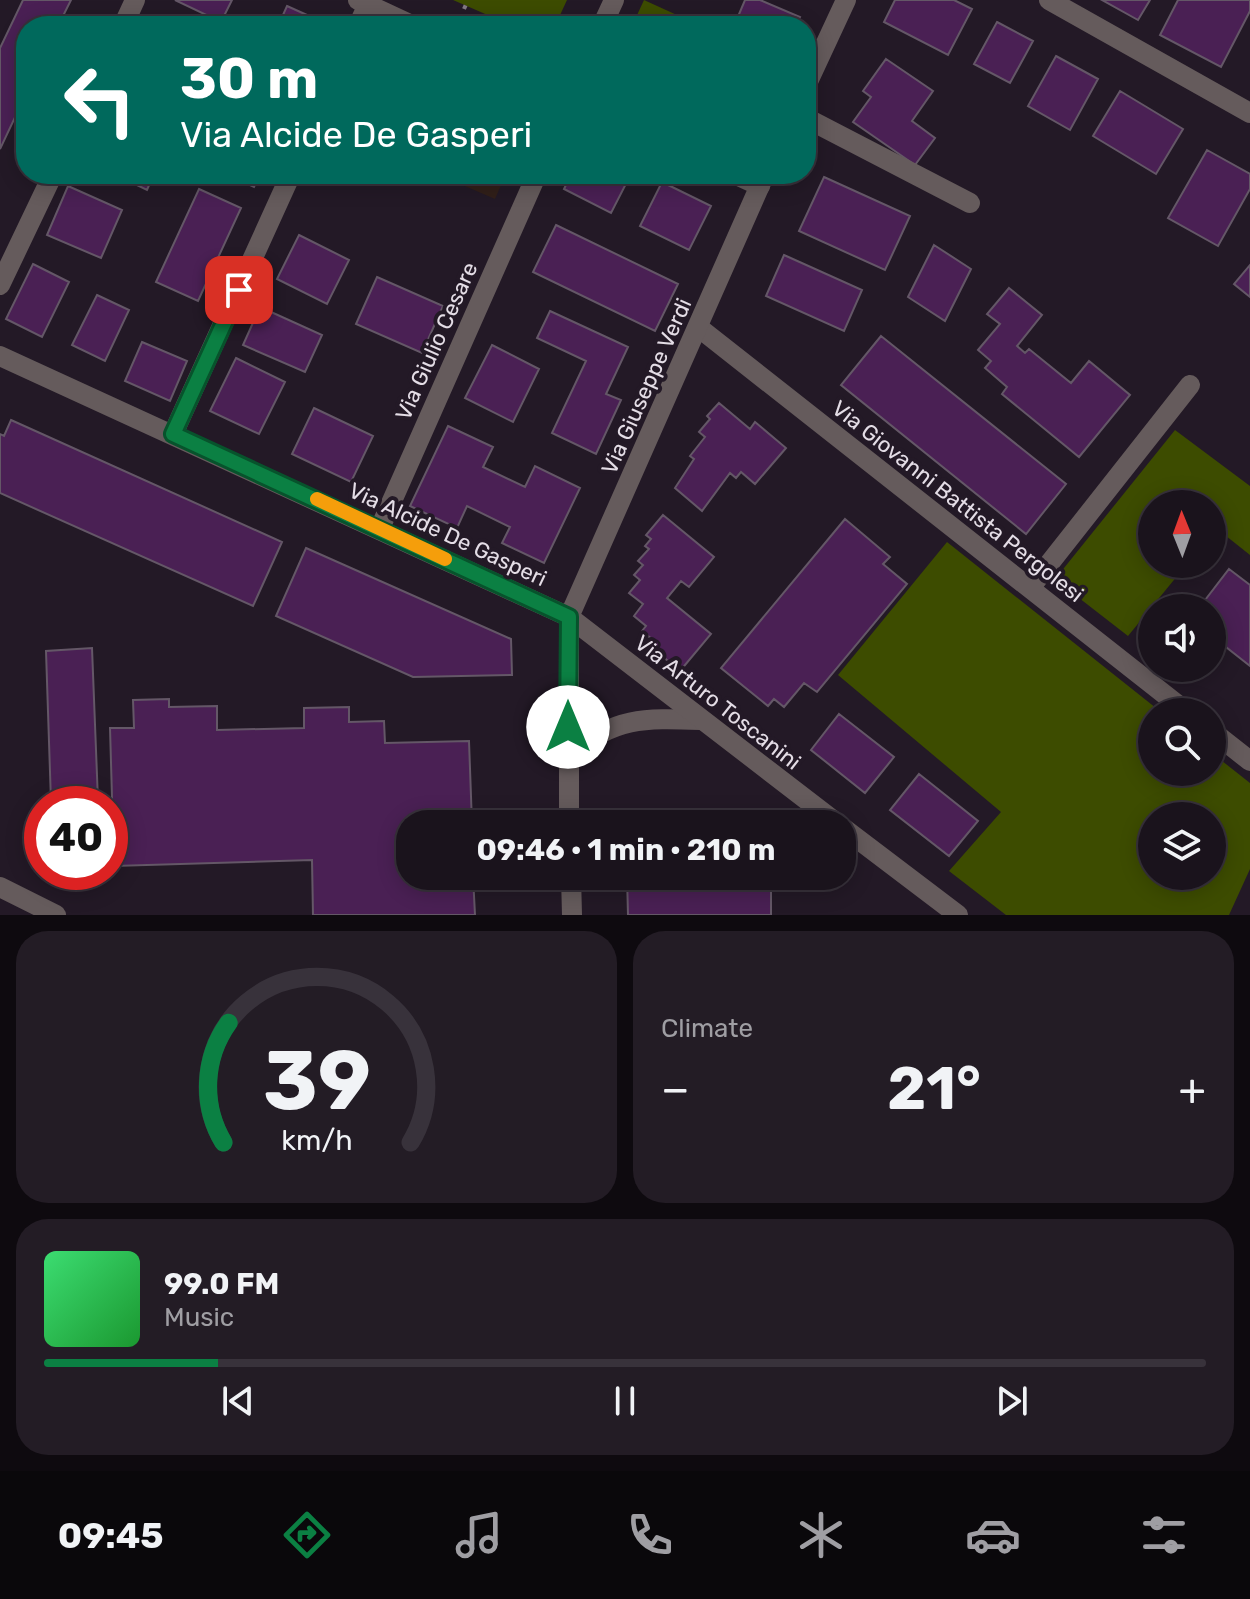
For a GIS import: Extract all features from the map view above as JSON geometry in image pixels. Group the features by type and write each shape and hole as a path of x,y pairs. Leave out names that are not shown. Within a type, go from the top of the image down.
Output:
{"street":[{"path":"816,64 846,0"},
{"path":"1049,0 1250,113"},
{"path":"365,2 394,16"},
{"path":"816,123 970,203"},
{"path":"0,285 48,184"},
{"path":"173,434 286,184"},
{"name":"Via Giulio Cesare","path":"380,528 533,184"},
{"name":"Via Giuseppe Verdi","path":"569,617 760,184"},
{"name":"Via Giovanni Battista Pergolesi","path":"698,327 1169,698"},
{"name":"Via Alcide De Gasperi","path":"0,356 569,617"},
{"path":"1030,588 1190,385"},
{"path":"569,617 569,810"},
{"name":"Via Arturo Toscanini","path":"569,617 819,810"},
{"path":"568,755 593,736 622,722 701,720"},
{"path":"1226,742 1250,761"},
{"name":"Via Arturo Toscanini","path":"856,838 958,915"},
{"path":"0,887 56,915"},
{"path":"571,890 572,915"}],"path":[{"path":"464,9 468,0"}],"shaded area":[{"path":"460,184 502,184 495,199"}],"green space":[{"path":"453,0 567,0 560,16 490,16"},
{"path":"644,0 679,16 637,16"},
{"path":"1175,430 1250,486 1250,555 1226,536 1226,490 1138,490 1138,578 1176,578 1162,594 1138,594 1138,624 1128,636 1061,584 1060,573"},
{"path":"947,542 1143,698 1138,698 1138,786 1226,786 1226,764 1250,783 1250,869 1229,915 1006,915 949,871 1001,812 838,675"}],"building":[{"path":"23,0 71,0 63,16 16,16 16,115 0,149 0,48"},
{"path":"175,0 232,0 224,16 208,16"},
{"path":"745,0 760,0 798,16 738,16"},
{"path":"895,0 954,0 972,9 948,55 884,22"},
{"path":"1102,0 1150,0 1138,20"},
{"path":"1178,0 1250,0 1250,11 1221,67 1160,35"},
{"path":"287,6 309,16 282,16"},
{"path":"997,22 1033,41 1010,83 974,64"},
{"path":"1056,56 1098,79 1070,130 1028,106"},
{"path":"886,59 933,91 912,121 935,138 915,165 853,122 871,97 863,91"},
{"path":"1120,91 1183,129 1156,174 1093,136"},
{"path":"1207,150 1250,174 1250,189 1218,246 1168,218"},
{"path":"824,177 910,216 885,270 799,231"},
{"path":"135,184 150,184 147,190"},
{"path":"566,184 626,184 611,213 564,189"},
{"path":"661,184 711,206 689,250 640,226"},
{"path":"68,186 122,210 101,258 47,235"},
{"path":"199,189 241,208 198,301 156,282"},
{"path":"556,225 678,284 655,331 533,272"},
{"path":"299,235 349,260 327,304 277,279"},
{"path":"934,245 971,269 945,321 908,297"},
{"path":"784,255 862,290 844,331 766,296"},
{"path":"33,264 69,282 42,337 6,319"},
{"path":"1250,265 1250,297 1234,284"},
{"path":"377,277 443,306 422,353 356,324"},
{"path":"1009,288 1042,315 1017,346 1025,353 1029,349 1071,383 1089,361 1130,395 1079,457 1002,394 1007,387 985,368 991,361 978,350 1000,324 987,314"},
{"path":"97,295 129,310 105,361 72,345"},
{"path":"260,307 322,335 305,372 243,345"},
{"path":"550,311 628,347 606,394 621,400 596,454 552,433 586,361 537,338"},
{"path":"881,336 1066,484 1026,534 841,385"},
{"path":"142,342 187,361 170,401 125,381"},
{"path":"492,345 539,369 513,422 465,398"},
{"path":"236,358 285,382 259,434 210,411"},
{"path":"719,403 750,429 755,422 786,448 755,484 741,472 736,478 730,473 702,511 675,488 694,459 690,456 705,437 699,432 710,419 707,416"},
{"path":"314,408 373,436 351,482 292,454"},
{"path":"11,420 282,542 253,606 0,493 0,434 4,436"},
{"path":"448,426 493,447 483,467 525,487 535,466 580,488 544,563 502,543 510,527 467,506 457,528 410,506"},
{"path":"663,515 714,557 689,587 681,581 667,598 711,634 680,671 649,645 653,640 642,631 646,626 634,616 643,604 629,593 640,580 634,575 643,565 638,561 649,549 645,546 651,539 646,535"},
{"path":"845,519 890,557 883,564 907,584 817,692 804,683 784,707 774,699 768,706 721,668"},
{"path":"306,548 511,639 512,675 413,677 276,616"},
{"path":"1229,569 1250,585 1250,666 1226,647 1226,594 1210,594 1222,578 1226,578"},
{"path":"92,648 97,786 50,786 46,651"},
{"path":"169,699 169,707 217,706 217,730 304,728 304,708 349,707 349,722 384,721 385,743 469,741 471,810 396,810 396,890 474,890 475,915 313,915 312,860 128,866 128,786 112,786 110,728 134,728 133,700"},
{"path":"839,714 894,757 865,793 811,750"},
{"path":"919,774 978,821 949,856 890,810"},
{"path":"627,890 771,890 771,915 628,915"}],"slow traffic":[{"path":"317,499 445,559"}],"route":[{"path":"239,290 173,434 569,617 568,727"}]}
